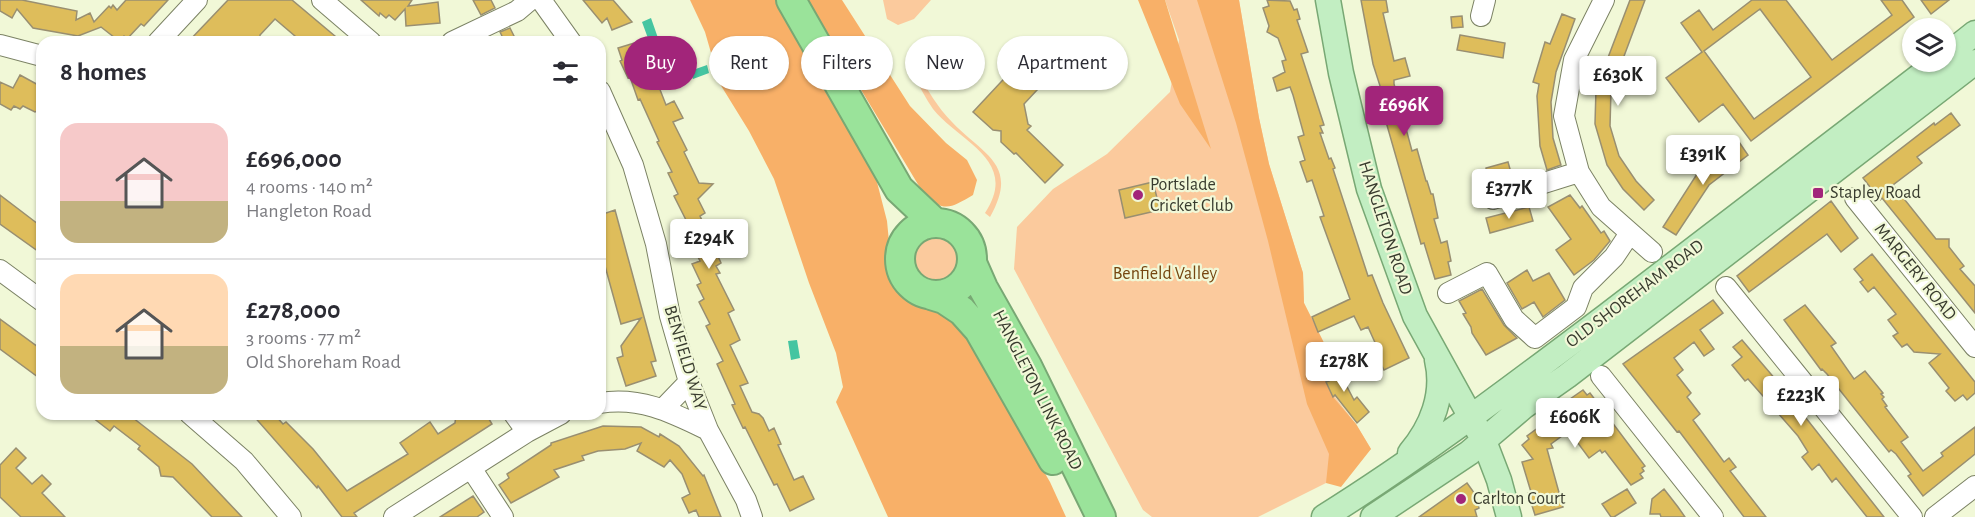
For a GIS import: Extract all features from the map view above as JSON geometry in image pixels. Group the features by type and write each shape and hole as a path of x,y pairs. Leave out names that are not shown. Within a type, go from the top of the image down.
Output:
{"highway":[{"path":"791,0 898,189 935,223"},
{"path":"898,189 905,241"},
{"path":"935,223 957,229 965,237 971,249 972,263 969,275 954,291 942,295 931,295 912,286 904,277 900,265 900,253 905,241 921,225 935,223"},
{"name":"HANGLETON LINK ROAD","path":"972,263 983,288 1027,366 1101,517"},
{"name":"HANGLETON LINK ROAD","path":"931,295 944,298 962,311 978,330 1054,461 1079,517"}],"main road":[{"name":"HANGLETON ROAD","path":"1328,0 1341,73 1369,189 1415,316 1484,441 1499,480 1509,517"},
{"path":"1956,48 1975,33"},
{"name":"OLD SHOREHAM ROAD","path":"1373,517 1484,441 1523,407 1567,376 1975,62"},
{"name":"OLD SHOREHAM ROAD","path":"1324,517 1387,476 1471,416 1653,281 1925,72"},
{"path":"1387,476 1417,444 1431,420 1440,385 1434,349"}],"street":[{"path":"164,36 197,0"},
{"path":"322,0 364,36"},
{"path":"465,36 517,11 530,0"},
{"path":"541,0 567,36"},
{"path":"1595,4 1574,60 1564,116 1578,172 1601,207 1652,252"},
{"path":"0,45 36,54"},
{"name":"BENFIELD WAY","path":"606,104 633,165 656,244 670,316 689,382 708,430 746,500 752,517"},
{"path":"1492,198 1578,172"},
{"name":"MARGERY ROAD","path":"1855,198 1975,347"},
{"path":"1448,293 1487,273 1514,319 1535,338 1576,307 1583,288 1614,257 1630,234"},
{"path":"0,270 36,297"},
{"path":"1726,287 1912,517"},
{"path":"1601,376 1713,517"},
{"path":"663,409 689,382"},
{"path":"606,402 615,400 642,403 663,409 708,430"},
{"path":"197,420 244,461 291,517"},
{"path":"518,420 527,432"},
{"path":"394,517 527,432 550,420"},
{"path":"471,468 503,517"},
{"path":"1935,517 1975,486"}],"green space":[{"path":"883,0 931,0 914,19 898,25 887,19"},
{"name":"Benfield Valley","path":"1165,0 1239,0 1269,164 1303,273 1304,303 1333,361 1326,365 1331,380 1328,382 1335,397 1356,424 1371,449 1326,483 1258,517 1152,517 1143,510 1014,269 1017,227 1053,189 1107,154 1170,92 1179,40"},
{"path":"921,90 928,90 952,122 994,162 1001,184 998,199 990,217 985,213 994,195 995,179 991,166 970,142 944,121"},
{"path":"939,231 954,236 962,244 967,259 962,274 954,282 939,287 924,282 916,274 911,259 916,244 924,236"}],"shaded area":[{"path":"690,0 781,0 802,36 801,90 833,90 869,151 887,221 892,273 903,289 923,303 954,317 1050,482 1066,517 888,517 836,402 843,387 836,353 809,283 774,179 749,131 724,90 789,90 789,36 709,36 709,46"},
{"path":"807,0 842,0 865,36 829,36"},
{"path":"1138,0 1165,0 1211,149 1180,104"},
{"path":"1197,0 1239,0 1269,164 1303,273 1304,303 1333,361 1323,365 1328,380 1326,382 1333,397 1356,424 1371,449 1341,487 1326,483 1329,454 1307,404 1268,241 1236,123"},
{"path":"651,18 657,36 647,36 642,22"},
{"path":"707,65 709,73 697,78 697,69"},
{"path":"893,80 910,106 946,143 967,160 977,180 973,195 949,206 938,205 925,196 861,90 893,90"},
{"path":"797,340 800,358 791,360 788,341"}],"building":[{"path":"0,0 22,0 77,11 76,20 90,13 94,22 109,6 111,8 113,5 117,10 126,0 168,0 144,26 141,24 130,36 113,36 101,27 78,36 33,28 17,9 12,18 0,11"},
{"path":"228,0 292,0 335,36 295,36 275,19 260,36 194,36"},
{"path":"361,0 412,0 408,6 438,2 440,23 406,26 405,9 395,20 389,15 386,18 380,13 379,16"},
{"path":"473,0 491,0 495,8 481,15"},
{"path":"583,0 613,0 632,22 612,30 607,18 602,23"},
{"path":"1267,0 1290,1 1294,10 1297,9 1300,19 1297,20 1308,52 1301,54 1324,125 1320,126 1323,133 1320,133 1329,159 1331,158 1335,168 1333,169 1368,276 1372,275 1409,358 1384,370 1378,358 1381,356 1368,327 1361,330 1354,316 1318,332 1312,317 1350,299 1320,217 1324,216 1312,180 1307,182 1300,162 1305,160 1298,137 1304,135 1293,95 1290,87 1277,91 1273,78 1285,72 1282,61 1286,60 1278,38 1267,32 1269,26 1263,8 1269,6"},
{"path":"1361,0 1386,0 1388,12 1383,13 1394,61 1405,58 1410,76 1394,80 1394,84 1412,151 1417,149 1426,181 1433,194 1438,218 1434,219 1441,243 1447,241 1451,275 1435,279 1424,243 1421,244 1378,94 1382,92 1373,64"},
{"path":"1630,0 1645,0 1611,91 1610,126 1619,156 1636,181 1654,200 1644,210 1623,189 1607,165 1595,124 1596,89"},
{"path":"1752,0 1786,0 1832,60 1892,15 1881,0 1902,0 1914,17 1902,18 1902,26 1751,141 1723,104 1699,122 1666,78 1702,52 1681,23 1699,10 1713,30","holes":["1760,9 1811,77 1754,119 1704,51"]},
{"path":"1921,0 1949,0 1931,14"},
{"path":"1562,14 1575,19 1556,72 1551,102 1553,138 1561,165 1547,170 1540,146 1537,96 1539,84 1533,82 1545,42 1550,44"},
{"path":"1462,16 1463,27 1452,28 1451,17"},
{"path":"510,28 514,36 502,36 500,32"},
{"path":"1460,35 1505,43 1503,58 1457,50"},
{"path":"624,46 624,70 620,61 622,60 618,48"},
{"path":"20,75 36,84 36,112 23,106 20,109 14,106 11,110 0,104 0,82 13,88"},
{"path":"997,86 997,90 1037,90 1024,104 1028,124 1031,126 1027,130 1063,165 1045,183 1016,153 1014,154 1001,142 1001,131 993,130 973,112"},
{"path":"635,90 660,90 666,105 674,101 683,118 673,122 687,150 684,152 699,183 713,184 698,199 705,213 700,216 721,263 716,266 720,273 716,274 734,310 728,313 740,340 730,345 748,383 740,386 752,412 763,418 769,431 774,428 781,444 778,445 794,480 803,476 814,499 790,511 732,405 735,404 717,364 723,361 706,326 710,324 699,302 704,299 697,285 701,283 692,264 700,261 686,233 691,230 674,196 678,194 668,173 672,172 640,99 638,100"},
{"path":"1951,113 1960,125 1917,157 1922,163 1893,185 1936,239 1949,239 1949,247 1964,266 1960,269 1975,286 1975,313 1882,198 1880,200 1863,178 1934,123 1935,125"},
{"path":"1739,142 1748,155 1709,185 1676,235 1663,227 1697,174"},
{"path":"1508,162 1512,176 1488,182 1486,168"},
{"name":"Portslade Cricket Club","path":"1153,182 1160,210 1125,218 1119,190"},
{"path":"0,195 36,222 36,250 0,224"},
{"path":"1570,195 1580,208 1582,206 1601,233 1604,231 1610,241 1594,260 1574,275 1556,250 1571,239 1548,207"},
{"path":"1831,201 1858,238 1841,252 1827,234 1749,292 1737,276"},
{"path":"1529,207 1533,221 1490,233 1486,218"},
{"path":"615,210 656,361 651,362 656,376 626,386 617,358 623,356 621,346 641,318 621,324 606,270 606,213"},
{"path":"1872,254 1975,382 1975,393 1967,400 1963,395 1955,401 1946,391 1949,388 1929,363 1940,354 1914,352 1907,344 1902,347 1893,336 1898,333 1888,320 1896,314 1874,287 1868,292 1860,282 1863,280 1854,269"},
{"path":"1527,270 1533,281 1549,273 1565,300 1543,317 1534,302 1522,309 1507,283"},
{"path":"1482,289 1504,325 1517,338 1486,355 1472,333 1463,314 1466,313 1459,301"},
{"path":"1713,300 1723,313 1700,330 1714,349 1704,356 1694,342 1674,358 1683,370 1677,375 1691,393 1687,397 1700,414 1693,420 1724,462 1729,458 1736,467 1730,471 1766,517 1744,517 1679,431 1677,432 1623,364"},
{"path":"1805,305 1836,343 1831,346 1854,379 1865,371 1883,393 1881,394 1884,397 1882,399 1887,406 1885,407 1908,437 1901,442 1923,471 1943,456 1941,453 1975,427 1975,454 1923,496 1908,476 1911,474 1896,454 1891,450 1889,452 1827,374 1821,370 1784,320"},
{"path":"0,319 36,346 36,376 0,349"},
{"path":"1742,340 1884,517 1867,517 1836,478 1832,482 1819,464 1812,470 1802,457 1808,452 1798,436 1748,379 1745,381 1732,365 1742,357 1733,347"},
{"path":"1334,362 1354,400 1357,397 1369,412 1357,423 1335,395 1333,397 1326,382 1329,381 1324,366"},
{"path":"1583,390 1587,395 1590,393 1645,466 1642,468 1644,471 1640,474 1643,478 1631,485 1605,451 1602,453 1600,450 1589,458 1569,431 1551,444 1553,448 1547,449 1563,507 1535,515 1522,462 1533,459 1522,445 1529,439 1527,436 1573,402 1570,399"},
{"path":"96,420 136,420 192,464 242,517 212,517 173,477 161,476 159,467 138,449 140,446 114,426 110,431"},
{"path":"257,420 279,420 283,424 286,422 313,449 347,491 408,454 400,443 430,422 438,434 455,423 455,420 490,420 492,424 354,513 357,517 342,517 318,486 317,488"},
{"path":"603,426 641,427 659,437 660,434 679,446 704,475 721,517 699,517 696,510 689,513 682,498 690,494 682,474 670,460 664,467 637,451 641,443 625,449 598,451 582,456 584,460 554,470 559,477 511,503 499,485 509,478 507,474 551,443"},
{"path":"16,448 26,458 16,468 32,484 42,475 51,484 42,493 65,517 21,517 0,497 0,465"},
{"name":"Carlton Court","path":"1467,483 1475,494 1479,508 1475,510 1477,517 1419,517"},
{"path":"1627,489 1636,503 1611,517 1602,504"},
{"path":"1664,489 1685,517 1661,517 1660,514 1650,514 1652,499"},
{"path":"473,496 484,512 477,517 440,517"}],"place":[{"name":"Stapley Road","path":"1818,193"},
{"name":"Portslade Cricket Club","path":"1138,195"},
{"name":"Carlton Court","path":"1461,499"}]}
